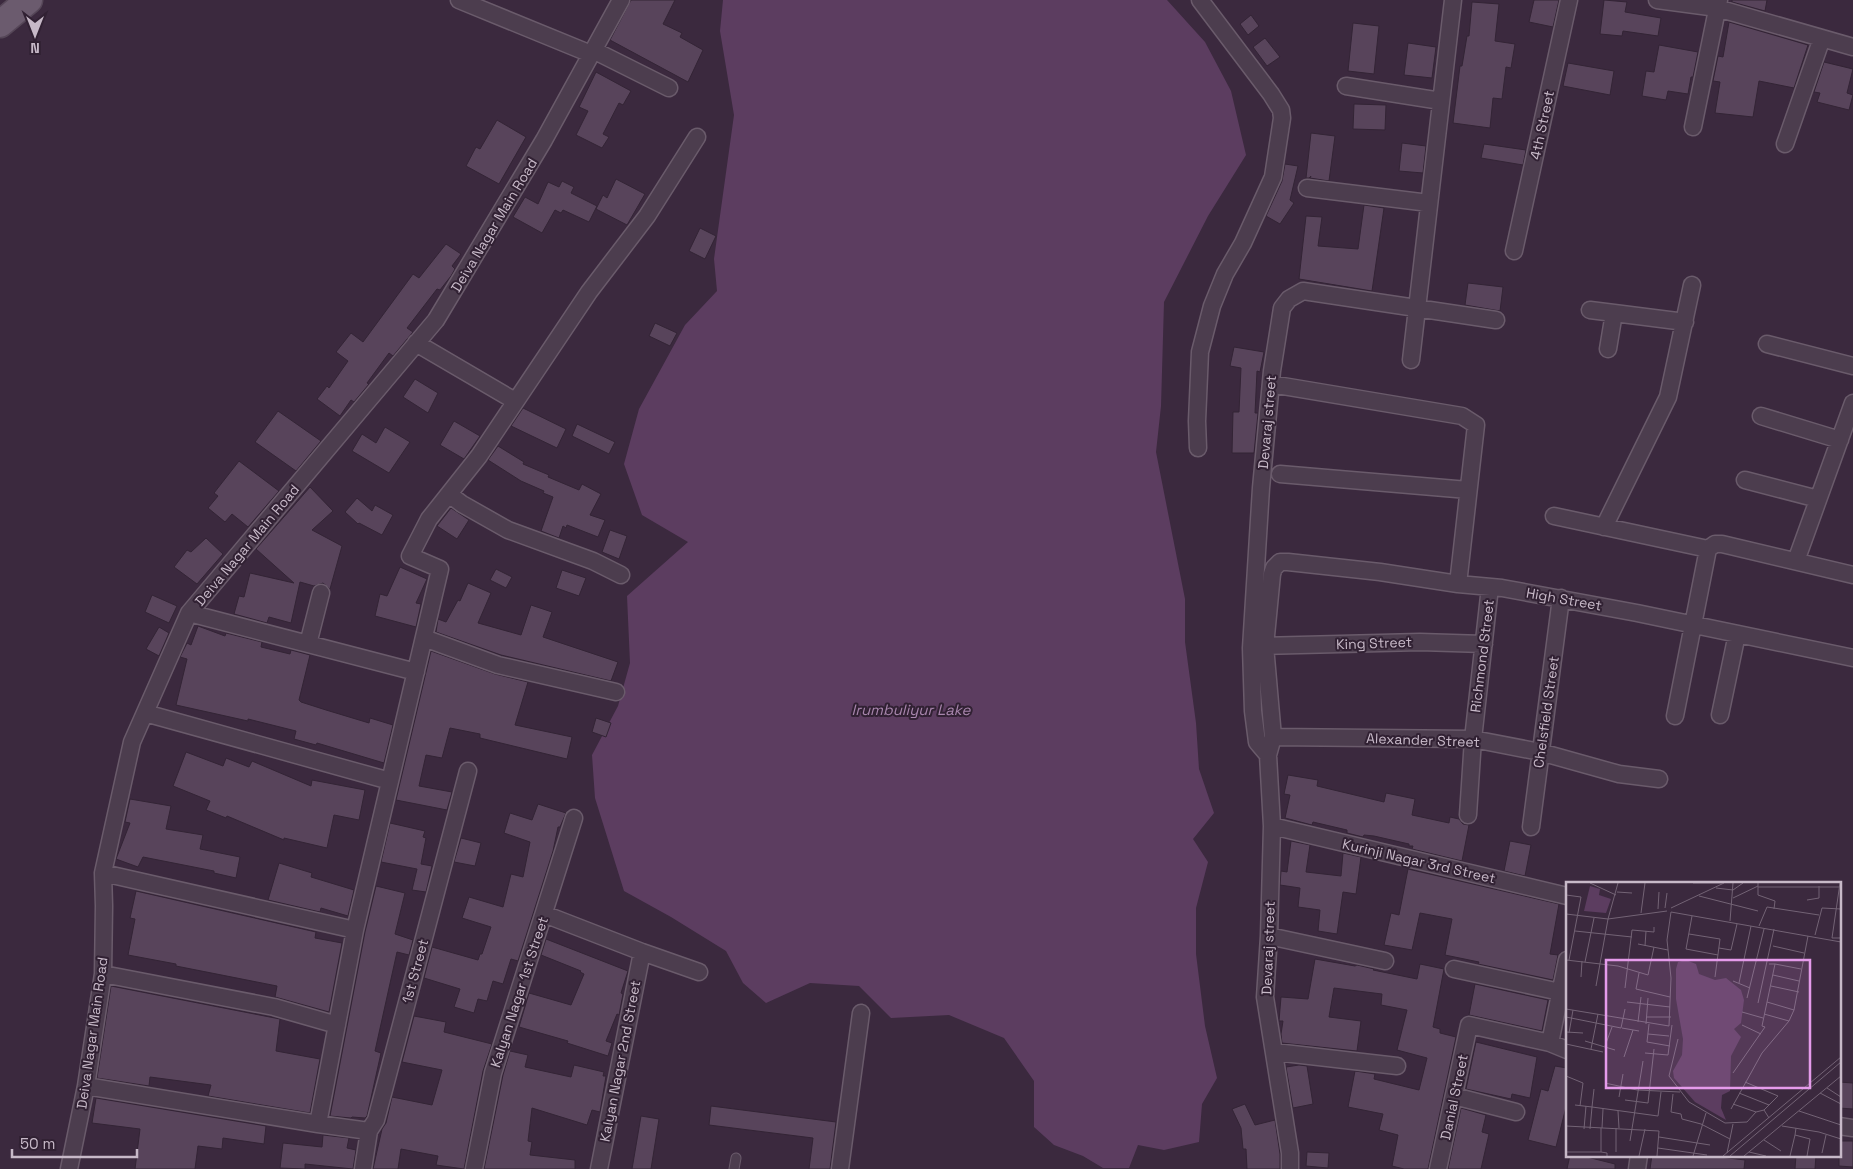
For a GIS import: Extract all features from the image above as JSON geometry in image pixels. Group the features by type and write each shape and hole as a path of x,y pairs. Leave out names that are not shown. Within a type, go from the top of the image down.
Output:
{"main road":[{"path":"0,24 29,0"}],"street":[{"path":"459,0 592,52 669,88"},
{"name":"Deiva Nagar Main Road","path":"69,1169 86,1086 103,974 103,872 132,742 189,613 441,312 544,140 621,0"},
{"path":"1198,448 1197,421 1200,352 1212,306 1225,274 1243,243 1273,177 1282,118 1281,110 1271,94 1200,0"},
{"path":"1411,360 1453,0"},
{"name":"4th Street","path":"1514,251 1569,0"},
{"path":"1657,0 1718,4 1853,47"},
{"path":"1693,127 1718,4"},
{"path":"1786,144 1822,38"},
{"path":"1346,86 1441,101"},
{"path":"318,1124 355,930 440,569 410,556 429,519 479,456 588,292 647,216 697,138"},
{"path":"1308,188 1429,203"},
{"path":"1604,527 1668,397 1692,285"},
{"name":"Devaraj street","path":"1268,755 1256,742 1252,711 1251,648 1261,488 1271,384 1282,308 1289,299 1303,291 1496,320"},
{"path":"1590,310 1685,322"},
{"path":"1608,349 1614,313"},
{"path":"416,343 515,401"},
{"path":"1766,344 1853,366"},
{"path":"1271,384 1462,416 1471,420 1476,425 1458,584"},
{"path":"1796,561 1853,403"},
{"path":"1761,416 1840,440"},
{"path":"1280,474 1468,490"},
{"path":"1745,480 1818,499"},
{"path":"449,494 462,504 508,530 593,561 621,575"},
{"path":"1554,516 1708,549"},
{"path":"1675,716 1708,549 1714,544 1722,544 1796,561 1853,576"},
{"name":"High Street","path":"1274,568 1280,562 1288,562 1380,572 1561,598 1853,658"},
{"name":"Devaraj street","path":"1274,568 1265,646 1273,737 1268,755 1272,826 1269,936 1265,997 1290,1154 1290,1169"},
{"name":"Richmond Street","path":"1468,815 1473,739 1490,587"},
{"path":"308,644 321,593"},
{"name":"Chelsfield Street","path":"1531,827 1561,598"},
{"path":"189,613 416,672"},
{"path":"1720,715 1737,634"},
{"path":"424,638 498,665 616,692"},
{"name":"King Street","path":"1265,646 1420,642 1484,644"},
{"path":"145,713 390,781"},
{"name":"Alexander Street","path":"1273,737 1473,739 1540,752 1619,774 1659,779"},
{"name":"1st Street","path":"362,1169 369,1131 376,1120 468,771"},
{"name":"Kalyan Nagar 1st Street","path":"474,1169 493,1073 574,818"},
{"name":"Kurinji Nagar 3rd Street","path":"1272,826 1566,896"},
{"path":"103,872 355,930"},
{"path":"544,914 699,972"},
{"path":"1269,936 1385,961"},
{"name":"Kalyan Nagar 2nd Street","path":"599,1169 642,952"},
{"path":"1566,965 1550,1043 1566,1050"},
{"path":"1454,969 1560,992"},
{"path":"103,974 274,1007 337,1025"},
{"path":"840,1169 861,1013"},
{"name":"Danial Street","path":"1438,1169 1469,1025 1550,1043"},
{"path":"1275,1052 1397,1066"},
{"path":"86,1086 369,1131"},
{"path":"1454,1096 1516,1112"},
{"path":"1840,1126 1853,1128"},
{"path":"1637,1169 1639,1156"}],"lane":[{"path":"734,1169 736,1158"}],"water":[{"name":"Irumbuliyur Lake","path":"723,0 1167,0 1205,42 1231,91 1246,155 1208,216 1164,302 1161,406 1156,452 1185,599 1185,642 1196,723 1199,769 1214,813 1193,839 1208,862 1196,908 1196,954 1205,1026 1217,1078 1202,1104 1199,1142 1164,1150 1138,1145 1129,1168 1103,1168 1083,1156 1054,1145 1034,1127 1034,1081 1004,1038 949,1015 891,1018 859,986 810,983 766,1003 743,983 726,951 624,891 595,798 592,755 618,706 630,663 627,596 688,542 642,515 624,464 639,409 685,325 717,291 714,259 734,115 720,31"}],"building":[{"path":"631,0 675,0 663,24 682,33 680,37 703,50 688,82 610,40"},
{"path":"1534,0 1559,0 1553,27 1529,22"},
{"path":"1604,0 1627,2 1625,12 1661,18 1658,36 1623,31 1622,36 1600,34"},
{"path":"1732,0 1767,0 1765,11 1732,2"},
{"path":"1472,2 1499,4 1495,41 1515,44 1511,68 1506,67 1502,99 1493,98 1490,128 1453,123 1460,66 1462,66 1467,36 1469,36"},
{"path":"1251,15 1259,26 1248,35 1240,24"},
{"path":"1729,22 1808,45 1794,88 1759,81 1753,117 1715,113 1720,82 1713,81 1718,56 1723,57"},
{"path":"1353,23 1379,26 1374,74 1348,71"},
{"path":"1265,38 1280,57 1267,66 1253,47"},
{"path":"1408,43 1436,47 1432,78 1404,75"},
{"path":"1659,45 1698,52 1688,94 1668,91 1666,100 1642,96 1646,71 1654,72"},
{"path":"1824,62 1853,69 1847,93 1853,95 1849,110 1817,102 1820,93 1814,92"},
{"path":"1568,63 1614,71 1610,95 1563,86"},
{"path":"596,72 631,91 623,105 619,103 603,134 609,137 602,148 576,135 588,111 579,107"},
{"path":"1354,104 1386,105 1385,130 1353,129"},
{"path":"497,120 526,137 499,184 466,166 476,147 480,149"},
{"path":"1311,133 1335,136 1329,181 1310,178 1311,176 1306,178"},
{"path":"1402,143 1426,146 1423,173 1399,171"},
{"path":"1484,144 1526,150 1523,165 1481,158"},
{"path":"1285,164 1298,166 1290,200 1294,203 1280,224 1266,216 1282,181"},
{"path":"616,179 645,194 627,225 596,209 603,195 607,198"},
{"path":"562,181 574,187 571,193 597,206 589,222 563,210 561,213 555,210 542,233 513,217 525,197 538,204 548,182 559,187"},
{"path":"1364,205 1384,208 1372,291 1299,279 1306,216 1322,217 1318,246 1358,249"},
{"path":"700,228 716,236 705,259 689,251"},
{"path":"446,244 461,254 452,266 455,269 451,276 440,290 437,289 407,328 413,332 393,356 389,353 367,383 369,384 354,402 351,400 340,416 317,399 327,386 329,388 348,361 336,352 351,333 363,342 413,274 419,278"},
{"path":"1468,283 1503,287 1500,311 1465,305"},
{"path":"655,323 677,333 670,346 649,336"},
{"path":"1234,347 1264,352 1260,372 1257,371 1255,413 1258,413 1254,453 1232,453 1233,412 1239,412 1241,368 1230,366"},
{"path":"415,379 438,393 428,413 403,397"},
{"path":"523,408 566,429 557,448 511,426"},
{"path":"278,411 321,441 296,471 255,442"},
{"path":"454,421 480,436 464,459 440,445"},
{"path":"577,424 615,442 609,454 572,436"},
{"path":"385,427 410,442 389,473 352,451 362,434 376,443"},
{"path":"498,446 524,462 523,464 549,475 548,477 579,490 582,484 601,494 590,515 605,520 598,537 567,525 566,528 563,526 559,538 541,531 553,497 521,481 488,460"},
{"path":"239,461 279,491 248,527 232,514 225,522 208,508 218,496 214,493"},
{"path":"310,487 333,511 312,530 342,546 330,589 323,583 314,586 300,582 291,623 269,617 267,623 234,614 239,596 244,597 250,573 294,583 256,549"},
{"path":"357,498 372,511 375,505 393,515 382,535 358,524 345,512"},
{"path":"451,508 469,520 457,539 437,526"},
{"path":"610,530 627,536 619,559 602,552"},
{"path":"206,538 223,554 197,584 174,567 187,550 191,552"},
{"path":"400,567 427,579 416,603 421,604 416,627 375,616 380,594 387,596"},
{"path":"496,569 512,577 506,588 490,580"},
{"path":"562,570 586,578 579,596 556,588"},
{"path":"468,583 491,593 478,623 521,635 531,605 552,612 543,637 618,662 611,681 501,655 436,632 438,619 446,622 458,600 460,601"},
{"path":"152,595 177,606 169,623 145,612"},
{"path":"198,626 225,636 226,633 262,642 261,647 290,654 291,650 310,655 299,700 369,723 370,718 393,725 384,763 317,743 316,745 294,739 296,731 248,719 248,721 176,705 187,659 180,657 187,643 191,645"},
{"path":"159,627 169,633 159,656 146,649"},
{"path":"431,651 495,674 528,682 515,725 572,737 567,759 480,738 480,734 450,728 442,758 426,755 419,786 452,792 447,810 396,800"},
{"path":"596,718 611,723 606,737 592,732"},
{"path":"186,752 223,766 226,758 249,767 252,761 311,786 312,780 365,790 359,820 334,815 327,848 284,838 284,840 227,816 226,818 206,810 210,801 173,786"},
{"path":"1288,775 1318,780 1317,786 1384,802 1386,793 1415,799 1412,815 1449,823 1450,817 1459,819 1463,824 1469,825 1462,861 1412,849 1413,846 1409,846 1409,844 1374,836 1364,835 1363,837 1347,833 1347,830 1313,822 1312,825 1285,818 1290,795 1284,794"},
{"path":"130,799 171,806 166,829 203,835 200,849 240,857 236,878 214,873 214,871 143,857 138,867 116,859 130,823 125,822"},
{"path":"538,804 566,813 560,827 558,827 553,851 518,961 511,959 503,984 493,981 487,1001 478,999 474,1013 454,1007 460,989 424,978 432,947 478,960 480,954 482,954 491,927 462,918 469,897 503,907 511,874 523,877 530,842 504,833 510,813 532,820"},
{"path":"390,823 425,831 423,837 426,838 421,864 432,866 426,892 412,890 417,869 381,862"},
{"path":"461,838 481,843 475,866 454,862"},
{"path":"1291,841 1310,845 1306,872 1341,876 1343,853 1361,857 1356,894 1343,892 1337,934 1318,931 1320,910 1298,907 1300,888 1280,885 1281,871 1287,872"},
{"path":"1510,841 1531,845 1525,876 1504,871"},
{"path":"279,863 312,873 311,877 354,890 348,916 321,908 320,912 268,900"},
{"path":"1408,869 1559,904 1550,954 1558,955 1553,980 1445,955 1452,919 1420,913 1412,950 1384,945 1391,913 1399,915"},
{"path":"376,886 405,893 395,934 413,940 409,955 397,952 375,1051 381,1053 367,1116 365,1118 351,1118 330,1116 365,932"},
{"path":"136,891 316,932 315,938 342,943 329,1012 275,997 277,986 128,955 135,919 130,918"},
{"path":"546,939 628,971 621,993 623,994 619,1015 617,1014 606,1041 612,1043 608,1056 567,1043 568,1041 519,1027 529,993 571,1005 584,974 581,971 541,955"},
{"path":"1315,959 1357,965 1417,979 1420,964 1444,969 1433,1027 1440,1029 1440,1033 1456,1037 1428,1169 1404,1169 1392,1166 1398,1135 1379,1130 1383,1114 1348,1107 1355,1071 1375,1074 1374,1079 1419,1090 1427,1058 1397,1050 1407,1010 1381,1005 1382,994 1334,988 1329,1017 1361,1021 1357,1051 1282,1043 1283,1021 1279,1021 1281,997 1308,999"},
{"path":"1475,984 1548,1000 1542,1031 1469,1015"},
{"path":"111,986 280,1019 276,1051 320,1059 310,1113 208,1096 211,1085 150,1077 149,1086 97,1078"},
{"path":"414,1016 446,1022 444,1032 492,1044 483,1071 464,1169 436,1165 438,1156 401,1149 398,1169 373,1169 382,1129 386,1123 392,1097 432,1105 442,1070 402,1062"},
{"path":"1476,1042 1537,1057 1530,1098 1512,1094 1511,1099 1466,1089"},
{"path":"510,1051 528,1055 525,1067 571,1077 574,1065 604,1072 603,1076 606,1076 600,1112 592,1110 587,1125 532,1108 528,1141 532,1142 530,1155 575,1160 575,1169 484,1169 503,1075"},
{"path":"1307,1066 1313,1104 1293,1108 1286,1067"},
{"path":"1555,1066 1566,1068 1566,1107 1556,1147 1528,1140 1541,1089 1548,1091"},
{"path":"1840,1082 1853,1083 1853,1109 1840,1108"},
{"path":"96,1098 266,1126 264,1144 223,1138 222,1149 198,1146 195,1169 135,1169 140,1129 92,1123"},
{"path":"1245,1104 1255,1125 1275,1120 1280,1154 1280,1169 1247,1169 1246,1149 1243,1149 1241,1128 1232,1109"},
{"path":"711,1106 836,1122 830,1169 809,1169 813,1138 709,1125"},
{"path":"1461,1108 1486,1115 1482,1132 1489,1134 1481,1169 1448,1169"},
{"path":"641,1116 659,1119 651,1169 632,1169"},
{"path":"323,1135 349,1138 347,1148 356,1150 353,1169 305,1164 305,1169 280,1168 283,1143 322,1147"},
{"path":"1840,1141 1853,1141 1853,1167 1839,1166"},
{"path":"1307,1152 1329,1153 1328,1168 1306,1166"},
{"path":"1570,1156 1583,1156 1615,1164 1615,1169 1567,1169"},
{"path":"1652,1156 1711,1156 1745,1160 1744,1169 1650,1169"},
{"path":"1796,1156 1816,1156 1815,1169 1795,1169"}]}
